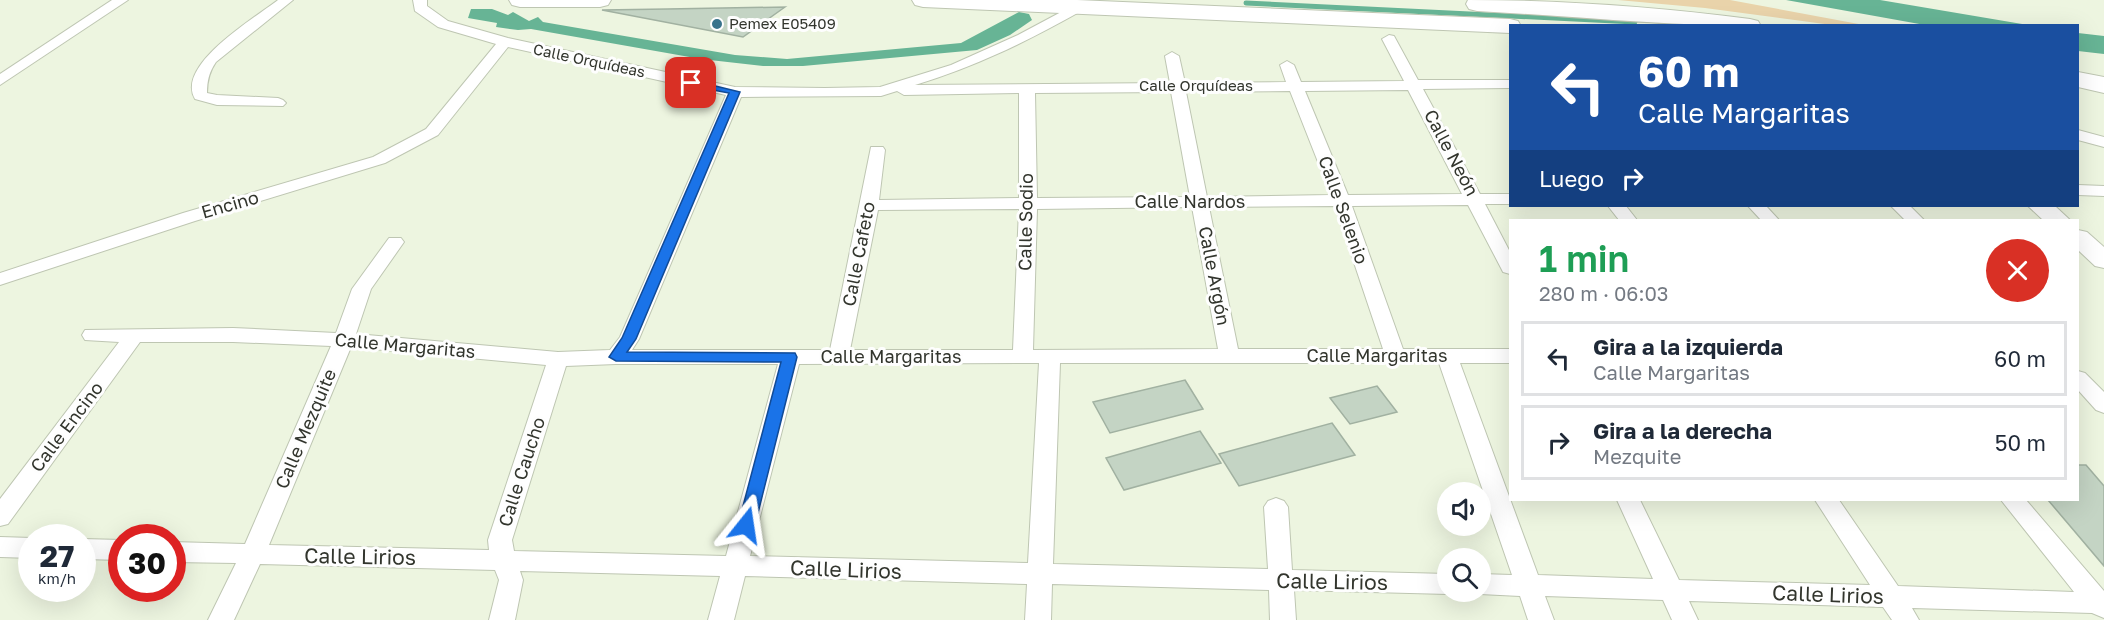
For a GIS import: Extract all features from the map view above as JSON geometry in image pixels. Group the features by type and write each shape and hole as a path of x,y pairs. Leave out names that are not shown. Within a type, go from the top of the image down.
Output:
{"highway":[{"path":"520,0 600,0"},
{"path":"923,0 1509,26"},
{"path":"1384,0 1649,13 1734,24"},
{"path":"2079,80 2104,85"},
{"path":"2079,102 2104,107"}],"street":[{"path":"0,81 120,0"},
{"path":"278,103 217,100 200,96 198,84 201,72 211,59 286,0"},
{"name":"Calle Orquídeas","path":"420,0 420,8 443,24 505,42 735,92 825,93 1176,86 1509,84"},
{"name":"Calle Orquídeas","path":"882,91 956,68 1023,38 1078,7"},
{"name":"Calle Neón","path":"1389,39 1509,266"},
{"name":"Encino","path":"0,279 189,217 379,160 432,132 450,113 505,42"},
{"name":"Calle Argón","path":"1172,56 1230,356"},
{"name":"Calle Selenio","path":"1287,65 1342,202 1395,356"},
{"path":"0,67 19,68"},
{"name":"Calle Sodio","path":"1023,355 1028,202 1027,88"},
{"path":"616,357 629,339 735,92"},
{"path":"2079,135 2104,142"},
{"name":"Calle Cafeto","path":"838,358 870,205 877,150"},
{"path":"2079,190 2104,191"},
{"name":"Calle Nardos","path":"870,205 1509,199"},
{"path":"1618,207 1627,219"},
{"path":"1758,207 1769,219"},
{"path":"1901,207 1914,219"},
{"path":"2041,207 2057,219"},
{"path":"2079,238 2104,260"},
{"name":"Calle Mezquite","path":"221,620 253,554 344,340 362,289 395,242"},
{"name":"Calle Margaritas","path":"92,335 233,335 344,340 558,359 1023,355 1050,357 1509,356"},
{"name":"Calle Encino","path":"0,517 134,336"},
{"path":"1447,356 1541,620"},
{"path":"721,620 790,357"},
{"path":"1038,620 1050,357"},
{"name":"Calle Caucho","path":"502,620 511,580 503,560 500,540 558,359"},
{"path":"2079,379 2104,381"},
{"path":"2079,380 2104,405"},
{"path":"1629,501 1685,620"},
{"path":"1828,501 1906,620"},
{"path":"2014,501 2102,605"},
{"path":"1276,507 1282,620"},
{"path":"0,547 18,548"},
{"name":"Calle Lirios","path":"186,552 1437,584"},
{"name":"Calle Lirios","path":"1491,584 2102,605"}],"shaded area":[{"path":"1618,0 1730,0 1859,24 1825,24 1705,8"},
{"path":"1786,0 1880,0 2022,24 1919,24"},
{"path":"471,9 492,9 508,15 513,12 529,21 538,17 543,22 735,55 787,59 961,43 1019,12 1029,14 1032,20 1010,35 977,50 803,66 763,66 701,59 531,29 496,27 497,23 468,18"},
{"path":"2079,33 2104,36 2104,54 2079,51"}],"building":[{"name":"Pemex E05409","path":"785,7 743,37 602,10 667,9"},
{"path":"1185,380 1203,409 1110,433 1093,402"},
{"path":"1377,386 1397,412 1350,424 1330,398"},
{"path":"1332,423 1355,455 1239,486 1219,454"},
{"path":"1200,431 1221,463 1124,490 1106,458"},
{"path":"2079,465 2086,465 2104,486 2104,566 2049,501 2079,501"}],"waterway":[{"path":"1246,3 1635,22"}],"place":[{"name":"Pemex E05409","path":"717,24"}],"route":[{"path":"691,83 735,92 629,339 616,357 790,357 746,525"}]}
